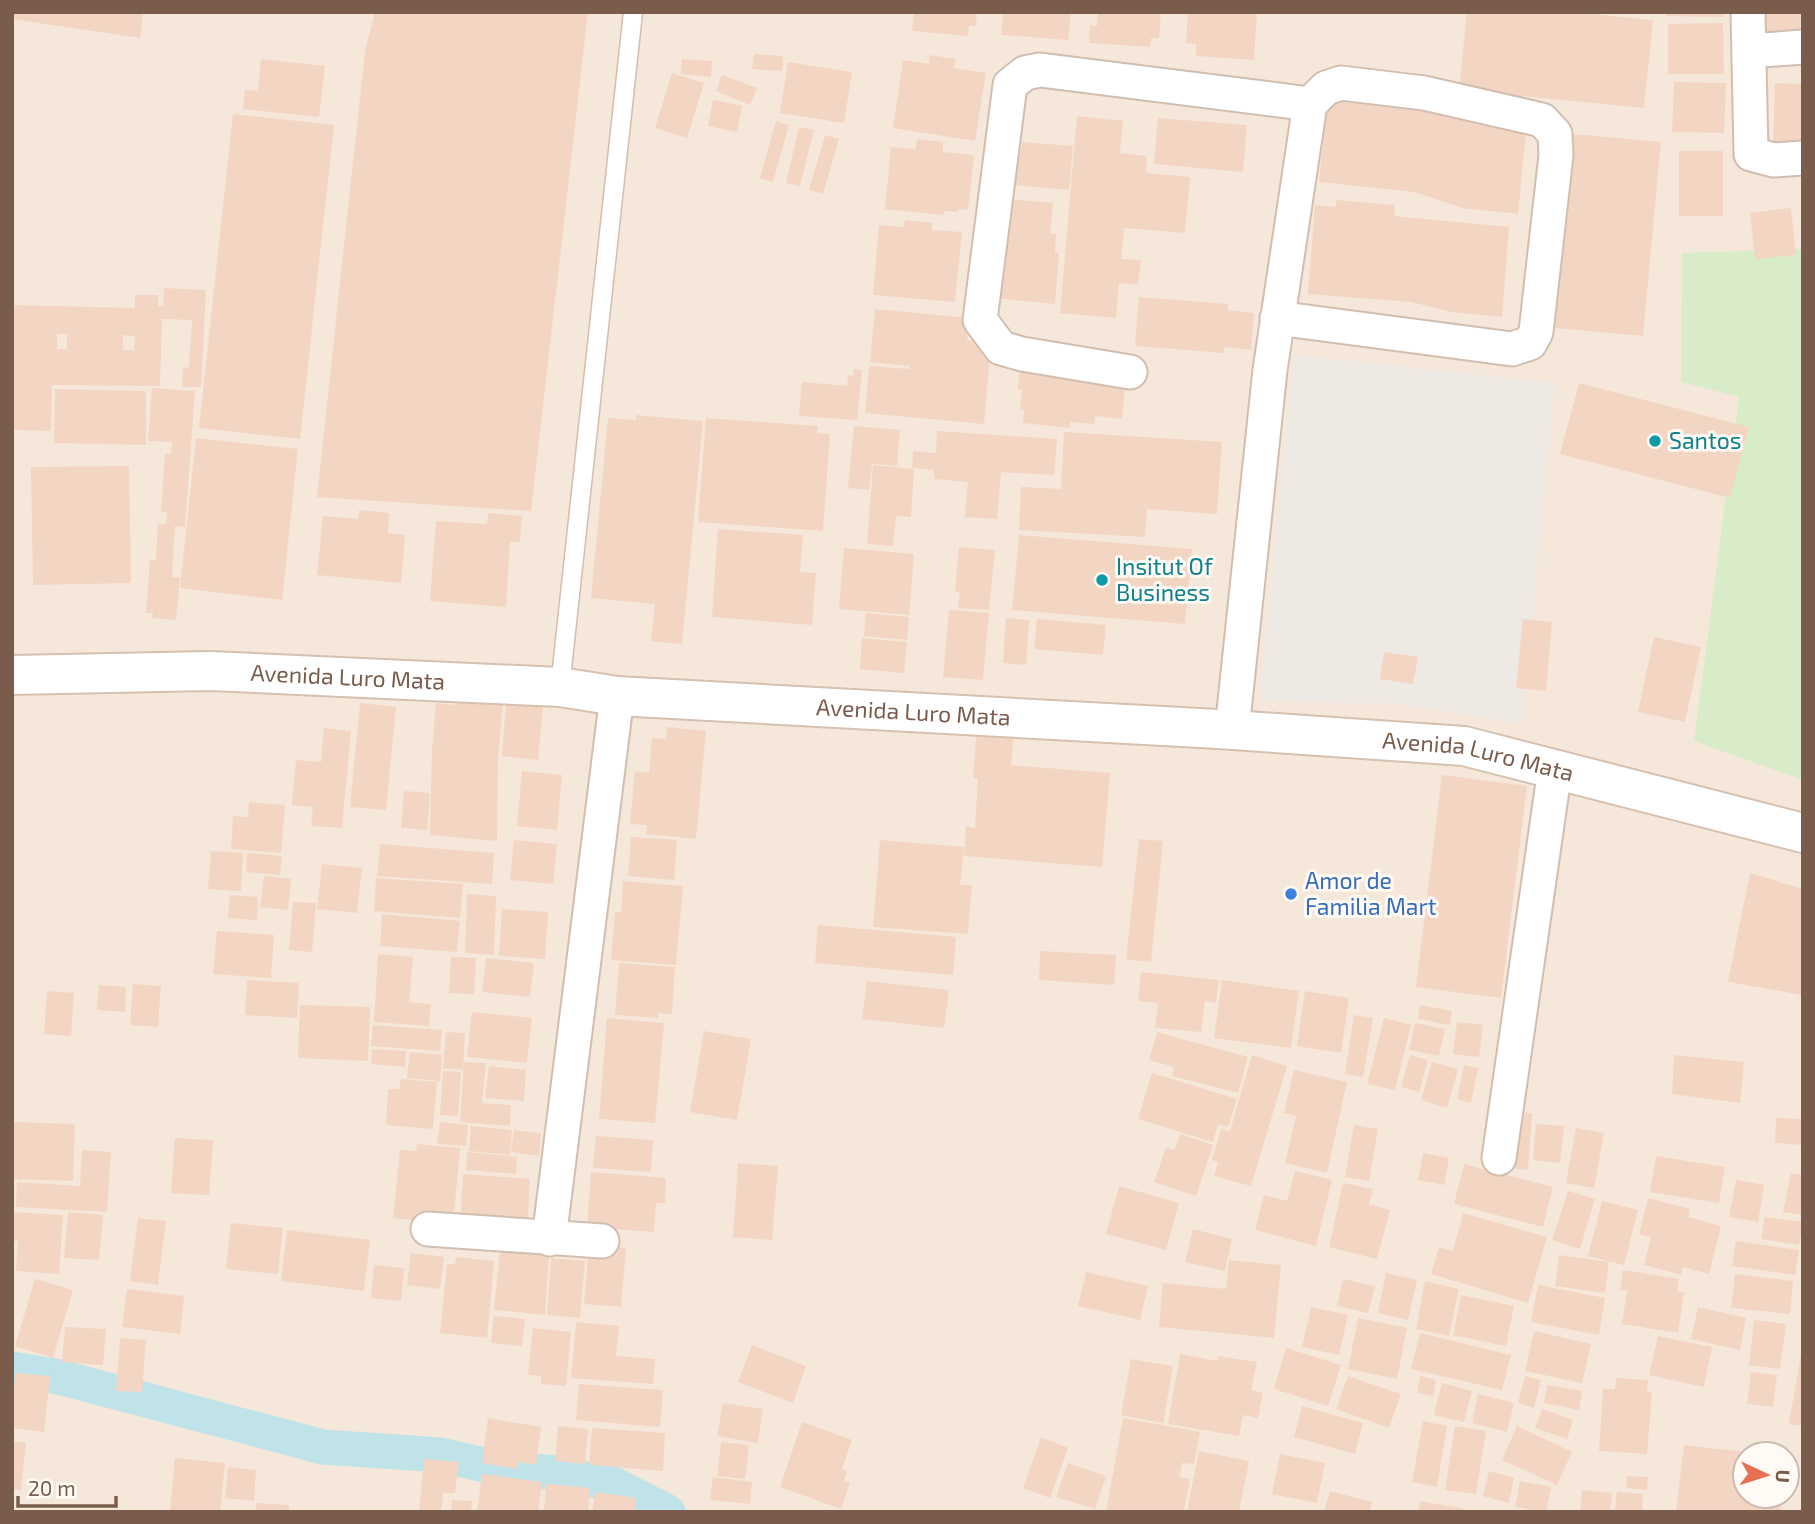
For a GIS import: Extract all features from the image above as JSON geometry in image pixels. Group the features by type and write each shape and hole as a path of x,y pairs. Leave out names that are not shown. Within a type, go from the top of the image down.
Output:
{"main road":[{"name":"Avenida Luro Mata","path":"12,675 210,671 560,687 617,696 1232,730 1465,746 1803,833"}],"street":[{"path":"1748,12 1751,154 1774,160 1803,158"},
{"path":"1749,51 1803,47"},
{"path":"1129,372 1023,355 1001,348 980,320 1010,85 1025,73 1040,70 1310,104"},
{"path":"1232,730 1277,318 1310,104 1326,88 1341,83 1424,93 1542,120 1555,134 1556,155 1536,332 1530,343 1512,349 1277,318"},
{"path":"549,1238 617,696"},
{"path":"1499,1158 1555,769"},
{"path":"428,1230 601,1241"}],"lane":[{"path":"560,687 633,12"}],"shaded area":[{"path":"12,12 1803,12 1803,1512 12,1512"},
{"path":"1293,355 1555,383 1522,724 1400,704 1260,701"}],"green space":[{"path":"1803,249 1803,780 1694,741 1739,397 1681,382 1682,253"}],"building":[{"path":"13,12 143,12 140,38 12,19"},
{"path":"375,12 588,12 531,511 317,497 365,51"},
{"path":"914,12 977,12 976,26 969,26 968,36 912,31"},
{"path":"1003,12 1071,12 1068,40 1001,35"},
{"path":"1098,12 1161,12 1159,38 1151,38 1150,47 1089,43 1090,25 1097,26"},
{"path":"1188,12 1257,12 1254,60 1196,56 1196,44 1186,43"},
{"path":"1467,12 1573,12 1653,20 1644,108 1459,90"},
{"path":"1666,12 1723,12 1723,17 1666,16"},
{"path":"1758,12 1801,12 1800,41 1757,40"},
{"path":"1723,23 1724,74 1668,74 1668,24"},
{"path":"754,54 783,56 782,71 752,69"},
{"path":"930,55 956,59 954,68 986,73 975,141 893,128 903,60 929,64"},
{"path":"261,59 325,66 319,117 243,109 245,90 258,91"},
{"path":"682,59 712,61 711,77 681,74"},
{"path":"788,62 852,72 844,123 780,113"},
{"path":"672,73 704,83 687,138 655,128"},
{"path":"722,75 757,88 750,105 716,91"},
{"path":"1674,82 1726,83 1724,133 1672,132"},
{"path":"1775,83 1803,84 1803,151 1773,150"},
{"path":"1328,89 1527,121 1518,214 1462,208 1414,192 1319,182"},
{"path":"713,100 742,106 737,132 708,126"},
{"path":"233,114 334,125 300,439 199,428"},
{"path":"1077,116 1123,121 1120,153 1147,156 1146,173 1190,177 1185,233 1124,228 1121,259 1141,260 1138,285 1119,283 1116,318 1060,313"},
{"path":"1158,118 1247,125 1243,172 1154,164"},
{"path":"776,121 789,125 773,182 760,178"},
{"path":"799,127 814,130 800,186 786,183"},
{"path":"1562,133 1661,142 1643,336 1544,327"},
{"path":"825,135 839,139 823,194 809,190"},
{"path":"917,139 943,142 943,152 974,155 968,210 944,211 943,215 885,209 891,147 916,149"},
{"path":"1022,142 1073,146 1069,190 1001,184 1004,148 1022,150"},
{"path":"1679,151 1723,151 1723,216 1679,216"},
{"path":"1008,199 1053,203 1050,234 1056,234 1055,253 1059,253 1055,304 992,298"},
{"path":"1336,200 1395,205 1394,216 1509,227 1502,317 1451,312 1411,302 1308,294 1315,205 1336,207"},
{"path":"1791,208 1796,255 1755,259 1750,213"},
{"path":"905,220 932,223 932,230 962,232 955,302 873,295 879,225 904,227"},
{"path":"164,288 206,290 201,387 182,387 183,367 189,368 192,320 162,319 160,386 52,385 51,431 12,430 12,305 135,308 135,295 158,295 158,306 163,306","holes":["57,334 67,334 67,349 57,349","123,335 135,336 134,350 123,350"]},
{"path":"1139,297 1228,304 1228,310 1254,313 1251,350 1224,347 1224,353 1135,346"},
{"path":"875,309 970,318 967,340 991,342 984,424 865,413 869,366 909,369 910,366 870,362"},
{"path":"1021,360 1126,374 1122,419 1095,416 1094,424 1070,422 1070,428 1023,423 1024,410 1020,410 1022,389 1018,389"},
{"path":"854,369 862,370 857,420 799,416 802,382 847,386 848,375 853,376"},
{"name":"Santos","path":"1579,383 1749,427 1730,498 1560,454"},
{"path":"152,388 195,391 185,527 175,526 172,577 180,577 176,620 152,618 153,613 146,613 150,560 156,560 158,524 166,524 167,512 161,511 165,453 171,454 172,442 148,441"},
{"path":"55,389 146,391 146,445 54,443"},
{"path":"636,415 703,421 682,644 651,641 655,604 591,598 608,418 636,420"},
{"path":"706,418 818,426 817,433 830,434 823,531 698,522"},
{"path":"854,426 900,430 897,466 872,464 869,490 848,488"},
{"path":"937,431 1057,439 1054,475 1001,472 997,519 965,517 968,482 934,479 934,470 912,468 913,451 936,453"},
{"path":"1064,432 1222,442 1217,514 1147,509 1145,537 1019,530 1021,487 1061,489"},
{"path":"196,438 298,449 282,600 180,588"},
{"path":"873,465 914,469 911,517 896,516 893,546 867,544"},
{"path":"129,466 131,583 33,585 31,467"},
{"path":"359,510 389,513 388,533 405,535 401,583 317,575 323,516 358,519"},
{"path":"488,513 522,516 520,542 510,542 506,607 430,601 436,521 487,524"},
{"path":"718,529 803,535 800,572 816,573 812,625 712,617"},
{"name":"Insitut Of Business","path":"1019,535 1192,549 1185,624 1012,610"},
{"path":"959,547 995,550 989,610 958,608 960,592 955,591"},
{"path":"844,548 914,554 909,615 839,609"},
{"path":"949,610 989,613 983,680 943,677"},
{"path":"866,613 909,617 907,640 864,636"},
{"path":"1006,618 1029,620 1026,665 1003,663"},
{"path":"1037,619 1106,625 1103,655 1034,649"},
{"path":"1523,619 1552,622 1546,691 1516,688"},
{"path":"1654,637 1701,647 1685,722 1638,712"},
{"path":"862,638 907,642 904,673 860,669"},
{"path":"1384,652 1418,657 1413,684 1380,679"},
{"path":"457,697 503,700 498,757 497,841 430,835 436,703 456,705"},
{"path":"360,703 396,707 386,810 350,807"},
{"path":"506,704 543,707 538,760 502,756"},
{"path":"977,726 1014,729 1011,765 1110,773 1102,867 964,856 966,826 975,828 978,779 973,778"},
{"path":"667,727 706,731 696,839 646,834 647,825 630,824 635,771 649,773 652,738 666,739"},
{"path":"324,728 351,731 342,828 311,826 313,807 292,805 296,760 321,762"},
{"path":"522,771 562,775 557,830 517,826"},
{"path":"1442,775 1527,786 1501,998 1416,987"},
{"path":"404,791 430,793 427,830 401,828"},
{"path":"249,802 285,805 281,853 231,849 233,816 248,817"},
{"path":"631,837 677,840 674,880 628,876"},
{"path":"1139,839 1163,841 1151,962 1126,959"},
{"path":"514,840 557,844 553,884 510,880"},
{"path":"880,840 964,847 960,885 972,885 968,934 873,927"},
{"path":"380,844 494,853 492,884 377,876"},
{"path":"211,851 243,853 241,891 208,889"},
{"path":"247,853 282,856 280,875 246,872"},
{"path":"322,864 362,868 357,913 317,909"},
{"path":"1750,873 1803,889 1803,995 1728,982"},
{"path":"264,876 291,879 288,910 260,907"},
{"path":"376,878 463,884 460,918 374,911"},
{"path":"623,881 683,886 676,965 611,960 615,912 621,912"},
{"path":"467,894 496,896 494,955 465,953"},
{"path":"230,895 258,897 257,920 228,918"},
{"path":"293,902 316,903 312,952 289,950"},
{"path":"502,909 548,912 545,959 499,956"},
{"path":"382,914 460,921 457,952 380,946"},
{"path":"818,925 956,937 953,975 815,963"},
{"path":"217,931 274,935 271,978 213,974"},
{"path":"1040,951 1116,955 1114,985 1039,980"},
{"path":"378,954 413,957 409,1002 431,1004 429,1026 374,1022"},
{"path":"451,957 476,958 474,994 449,993"},
{"path":"486,958 534,963 530,997 482,992"},
{"path":"619,963 675,967 672,1014 658,1013 658,1018 615,1015"},
{"path":"1141,972 1219,980 1216,1003 1205,1001 1201,1032 1155,1028 1158,1003 1138,1001"},
{"path":"247,980 299,983 297,1018 245,1015"},
{"path":"1222,980 1299,991 1291,1048 1214,1038"},
{"path":"867,981 949,990 944,1028 862,1019"},
{"path":"133,984 161,986 158,1027 130,1025"},
{"path":"99,985 126,987 125,1012 97,1010"},
{"path":"47,991 74,993 71,1036 44,1034"},
{"path":"1305,991 1349,998 1341,1053 1297,1046"},
{"path":"300,1005 370,1007 368,1061 298,1058"},
{"path":"1420,1005 1452,1011 1450,1025 1418,1019"},
{"path":"472,1012 532,1018 527,1063 467,1057"},
{"path":"1354,1015 1373,1018 1363,1077 1345,1074"},
{"path":"607,1018 664,1023 655,1123 599,1119"},
{"path":"1384,1018 1411,1025 1395,1090 1367,1084"},
{"path":"1457,1022 1483,1025 1479,1057 1453,1054"},
{"path":"1415,1023 1445,1029 1439,1056 1409,1050"},
{"path":"373,1025 442,1030 440,1051 371,1046"},
{"path":"704,1031 751,1039 737,1120 690,1112"},
{"path":"446,1032 465,1033 463,1070 443,1068"},
{"path":"1157,1032 1248,1057 1238,1093 1172,1076 1174,1067 1149,1060"},
{"path":"372,1049 406,1051 405,1067 371,1064"},
{"path":"410,1052 442,1055 440,1081 407,1078"},
{"path":"1252,1055 1287,1066 1251,1186 1214,1176 1218,1162 1212,1160 1221,1129 1230,1131"},
{"path":"1410,1055 1428,1060 1419,1092 1401,1087"},
{"path":"1674,1055 1744,1062 1740,1103 1672,1094"},
{"path":"464,1062 486,1063 482,1103 511,1105 510,1126 460,1122"},
{"path":"1432,1062 1458,1069 1447,1108 1421,1100"},
{"path":"1464,1065 1478,1068 1471,1103 1457,1099"},
{"path":"489,1066 526,1070 524,1101 485,1098"},
{"path":"1294,1070 1347,1082 1327,1173 1285,1163 1296,1116 1284,1113"},
{"path":"443,1071 461,1072 458,1116 440,1115"},
{"path":"1152,1073 1237,1099 1228,1127 1218,1124 1213,1142 1138,1119"},
{"path":"401,1079 437,1082 433,1129 386,1125 388,1089 399,1089"},
{"path":"1512,1112 1532,1113 1528,1170 1507,1168"},
{"path":"1776,1118 1803,1119 1803,1145 1775,1143"},
{"path":"12,1122 75,1124 73,1181 12,1179"},
{"path":"440,1122 468,1125 466,1146 437,1144"},
{"path":"1536,1124 1564,1126 1560,1163 1533,1160"},
{"path":"1354,1125 1378,1129 1369,1181 1345,1177"},
{"path":"471,1126 512,1130 510,1155 469,1151"},
{"path":"1576,1128 1604,1133 1594,1188 1566,1183"},
{"path":"514,1130 541,1133 539,1156 511,1152"},
{"path":"1180,1134 1213,1145 1196,1196 1154,1182 1166,1147 1174,1150"},
{"path":"596,1136 653,1140 651,1172 593,1168"},
{"path":"175,1138 213,1140 209,1195 171,1193"},
{"path":"417,1144 460,1148 453,1224 393,1218 400,1150 416,1151"},
{"path":"82,1150 111,1152 107,1212 16,1207 17,1182 80,1186"},
{"path":"467,1152 517,1157 516,1174 466,1170"},
{"path":"1423,1153 1449,1158 1444,1185 1418,1180"},
{"path":"1656,1156 1725,1167 1719,1203 1650,1192"},
{"path":"738,1163 778,1166 772,1240 733,1237"},
{"path":"1464,1164 1553,1187 1543,1227 1454,1204"},
{"path":"1295,1171 1332,1180 1316,1246 1255,1230 1264,1195 1287,1201"},
{"path":"591,1172 666,1178 665,1203 656,1203 654,1232 587,1227"},
{"path":"1791,1173 1803,1175 1803,1215 1783,1212"},
{"path":"463,1174 530,1179 527,1229 460,1225"},
{"path":"1736,1180 1764,1185 1758,1222 1729,1217"},
{"path":"1343,1183 1373,1189 1369,1204 1390,1210 1377,1259 1329,1247"},
{"path":"1119,1186 1179,1203 1166,1250 1106,1234"},
{"path":"1568,1191 1595,1199 1580,1249 1552,1240"},
{"path":"1648,1198 1690,1209 1688,1217 1721,1226 1709,1274 1683,1267 1681,1275 1644,1265 1651,1237 1639,1234"},
{"path":"1602,1201 1638,1210 1624,1265 1588,1256"},
{"path":"12,1212 63,1215 59,1274 16,1271 18,1241 12,1241"},
{"path":"68,1212 103,1215 99,1260 64,1258"},
{"path":"1463,1213 1547,1237 1528,1303 1431,1274 1439,1247 1453,1251"},
{"path":"1765,1217 1803,1222 1799,1245 1761,1239"},
{"path":"138,1218 166,1221 158,1285 130,1281"},
{"path":"231,1223 283,1228 278,1274 226,1269"},
{"path":"1193,1229 1232,1239 1225,1271 1185,1262"},
{"path":"287,1230 370,1240 364,1291 281,1281"},
{"path":"1736,1241 1799,1250 1795,1275 1732,1266"},
{"path":"589,1245 626,1248 621,1307 584,1304"},
{"path":"500,1251 549,1255 545,1315 494,1310"},
{"path":"411,1253 444,1257 440,1289 407,1285"},
{"path":"1559,1255 1609,1262 1605,1293 1555,1286"},
{"path":"456,1257 494,1261 487,1338 440,1333 447,1264 455,1264"},
{"path":"551,1258 585,1261 580,1318 547,1315"},
{"path":"1229,1260 1281,1265 1274,1338 1159,1327 1163,1283 1226,1289"},
{"path":"374,1265 404,1268 401,1301 371,1298"},
{"path":"1623,1270 1679,1279 1677,1291 1684,1292 1678,1333 1622,1324 1627,1291 1620,1290"},
{"path":"1086,1272 1148,1286 1140,1320 1078,1306"},
{"path":"1386,1273 1417,1280 1408,1320 1378,1313"},
{"path":"1735,1274 1793,1281 1790,1314 1731,1308"},
{"path":"35,1279 73,1290 53,1358 15,1346"},
{"path":"1343,1279 1375,1286 1368,1313 1337,1306"},
{"path":"1425,1281 1459,1289 1449,1336 1416,1329"},
{"path":"1538,1285 1605,1298 1599,1335 1531,1322"},
{"path":"127,1289 184,1296 180,1334 122,1327"},
{"path":"1461,1295 1514,1306 1506,1346 1453,1335"},
{"path":"1311,1307 1348,1315 1339,1355 1302,1347"},
{"path":"1698,1307 1746,1318 1740,1350 1691,1339"},
{"path":"494,1316 525,1319 522,1346 491,1343"},
{"path":"1358,1318 1407,1328 1397,1379 1348,1369"},
{"path":"1754,1320 1786,1324 1780,1369 1749,1365"},
{"path":"576,1322 619,1326 616,1356 655,1359 653,1384 571,1378"},
{"path":"65,1327 106,1329 103,1365 62,1362"},
{"path":"533,1328 571,1332 566,1386 541,1384 541,1376 528,1375"},
{"path":"1534,1331 1591,1344 1582,1383 1525,1371"},
{"path":"1420,1333 1511,1355 1502,1390 1411,1369"},
{"path":"1658,1336 1712,1347 1704,1387 1649,1375"},
{"path":"120,1338 146,1340 142,1392 116,1391"},
{"path":"752,1345 806,1366 793,1403 738,1382"},
{"path":"1286,1348 1341,1365 1328,1406 1274,1389"},
{"path":"1180,1354 1218,1361 1218,1356 1257,1362 1251,1390 1263,1393 1258,1418 1243,1415 1239,1436 1168,1424"},
{"path":"1803,1354 1803,1426 1789,1424"},
{"path":"1131,1359 1173,1366 1163,1423 1121,1415"},
{"path":"1751,1372 1777,1375 1773,1407 1747,1404"},
{"path":"15,1373 50,1376 44,1432 12,1428"},
{"path":"1348,1376 1401,1394 1389,1428 1336,1409"},
{"path":"1420,1376 1436,1380 1433,1396 1417,1393"},
{"path":"1525,1376 1541,1380 1534,1408 1518,1403"},
{"path":"1616,1378 1648,1380 1647,1392 1652,1392 1647,1454 1599,1451 1603,1389 1615,1389"},
{"path":"1442,1383 1472,1391 1464,1422 1434,1415"},
{"path":"579,1384 663,1390 660,1427 576,1420"},
{"path":"1547,1385 1582,1391 1579,1410 1544,1403"},
{"path":"1478,1394 1514,1403 1507,1432 1472,1423"},
{"path":"723,1403 763,1409 758,1443 717,1436"},
{"path":"1302,1406 1363,1423 1355,1454 1294,1437"},
{"path":"1542,1409 1573,1420 1567,1439 1535,1428"},
{"path":"488,1418 541,1427 536,1465 518,1462 517,1469 482,1463"},
{"path":"1123,1418 1200,1432 1194,1464 1182,1463 1179,1477 1190,1479 1184,1510 1106,1512"},
{"path":"1423,1421 1447,1426 1437,1487 1412,1482"},
{"path":"802,1422 852,1440 842,1469 847,1471 844,1481 850,1483 841,1509 780,1487"},
{"path":"558,1426 588,1429 585,1464 555,1461"},
{"path":"1455,1426 1486,1431 1476,1494 1445,1490"},
{"path":"1517,1426 1572,1452 1557,1485 1502,1460"},
{"path":"592,1428 665,1433 663,1471 589,1465"},
{"path":"1041,1437 1068,1448 1050,1498 1023,1488"},
{"path":"12,1441 26,1443 21,1490 12,1489"},
{"path":"721,1442 749,1445 745,1479 717,1476"},
{"path":"1684,1445 1731,1450 1731,1510 1780,1510 1780,1512 1676,1512"},
{"path":"1199,1451 1249,1461 1239,1512 1187,1511"},
{"path":"1280,1454 1325,1463 1317,1503 1272,1494"},
{"path":"175,1458 225,1463 220,1512 170,1512"},
{"path":"424,1459 459,1462 455,1493 443,1493 441,1512 419,1512"},
{"path":"1068,1463 1106,1476 1095,1509 1056,1497"},
{"path":"228,1467 256,1470 254,1501 225,1498"},
{"path":"1489,1471 1514,1478 1509,1503 1483,1496"},
{"path":"482,1474 542,1482 538,1512 477,1512"},
{"path":"1627,1476 1648,1477 1647,1490 1626,1488"},
{"path":"713,1477 752,1482 750,1504 710,1500"},
{"path":"1520,1481 1551,1487 1546,1512 1515,1507"},
{"path":"546,1484 590,1488 588,1512 544,1512"},
{"path":"1582,1490 1612,1493 1610,1512 1580,1512"},
{"path":"1330,1491 1372,1502 1369,1512 1324,1512"},
{"path":"595,1492 636,1498 635,1512 592,1512"},
{"path":"1617,1492 1643,1494 1642,1512 1615,1512"},
{"path":"452,1500 472,1501 471,1512 451,1512"},
{"path":"1420,1501 1465,1509 1465,1512 1418,1512"},
{"path":"256,1503 289,1505 289,1512 256,1512"}],"waterway":[{"path":"12,1369 55,1376 323,1447 441,1455 497,1468 556,1473 613,1484 668,1512"}],"place":[{"name":"Santos","path":"1655,441"},
{"name":"Insitut Of Business","path":"1102,580"},
{"name":"Amor de Familia Mart","path":"1291,894"}]}
